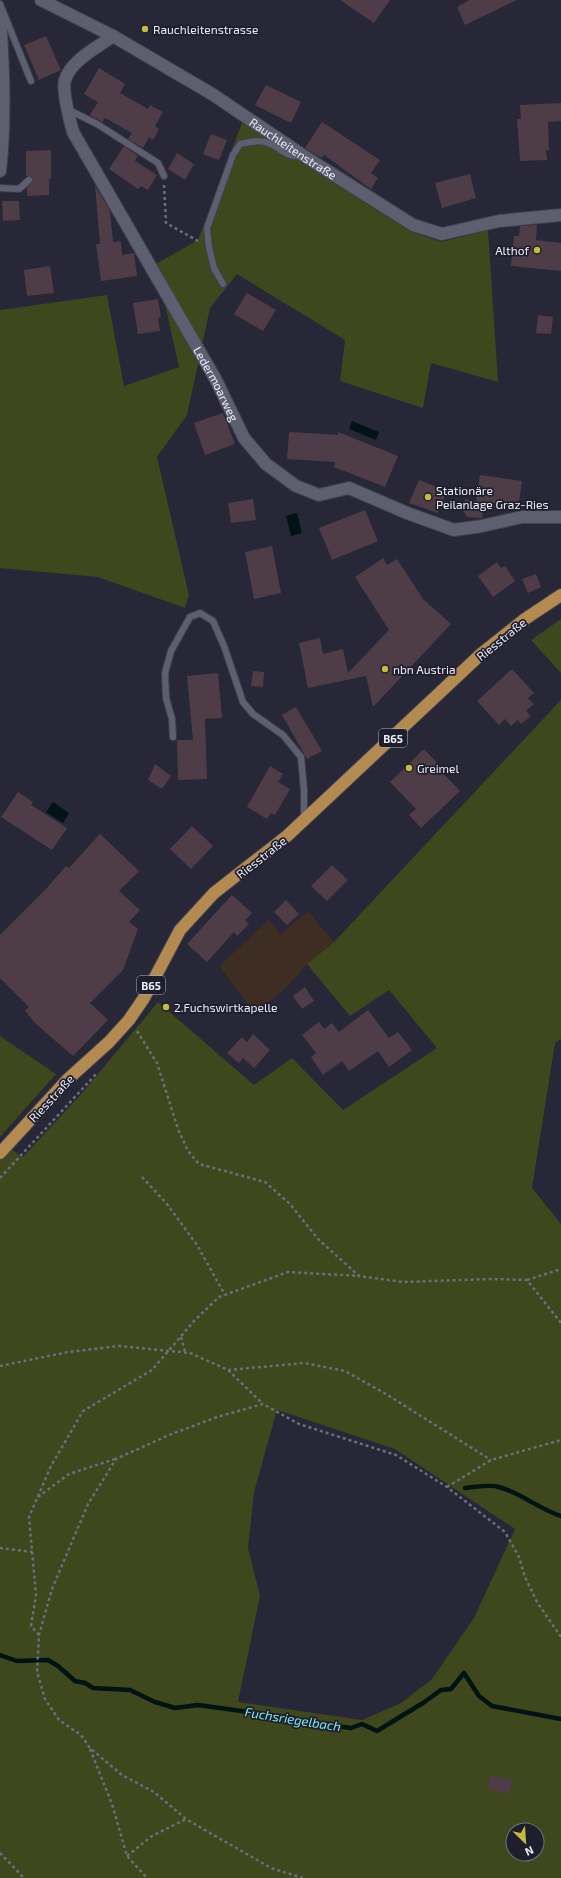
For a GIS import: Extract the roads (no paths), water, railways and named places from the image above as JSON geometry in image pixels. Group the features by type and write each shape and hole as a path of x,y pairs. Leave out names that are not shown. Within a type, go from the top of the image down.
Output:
{"main road":[{"name":"Riesstraße","path":"0,1154 67,1080 109,1042 129,1020 144,998 180,930 214,893 304,821 481,654 525,619 561,595"}],"street":[{"name":"Rauchleitenstraße","path":"41,0 112,36 212,94 304,156 413,225 442,234 499,221 561,215"},
{"path":"0,12 4,89 4,143 0,171"},
{"name":"Ledermoarweg","path":"112,36 73,65 64,81 67,109 73,132 86,157 216,380 244,438 266,464 296,486 319,494 349,488 407,513 454,530 482,526 522,517 561,517"}],"lane":[{"path":"0,4 31,81"},
{"path":"67,109 97,124 158,163 164,176"},
{"path":"223,284 214,268 209,247 207,228 233,155 240,144 253,141 266,143 292,157 304,156"},
{"path":"0,188 19,189 29,180"},
{"path":"173,737 172,719 166,698 166,673 171,651 190,617 200,613 213,621 224,646 243,702 253,714 283,735 300,757 304,790 304,821"}],"waterway":[{"path":"465,1488 487,1486 499,1487 515,1493 561,1516"},
{"name":"Fuchsriegelbach","path":"0,1655 17,1661 48,1660 58,1666 75,1681 85,1683 93,1688 130,1690 155,1702 175,1708 198,1705 292,1718 314,1724 330,1724 351,1728 362,1724 377,1731 423,1703 441,1690 451,1689 464,1673 479,1696 492,1706 561,1719"}],"place":[{"name":"Rauchleitenstrasse","path":"145,29"},
{"name":"Althof","path":"537,250"},
{"name":"Stationäre Peilanlage Graz-Ries","path":"428,497"},
{"name":"nbn Austria","path":"385,669"},
{"name":"Greimel","path":"409,768"},
{"name":"2.Fuchswirtkapelle","path":"166,1007"}]}
